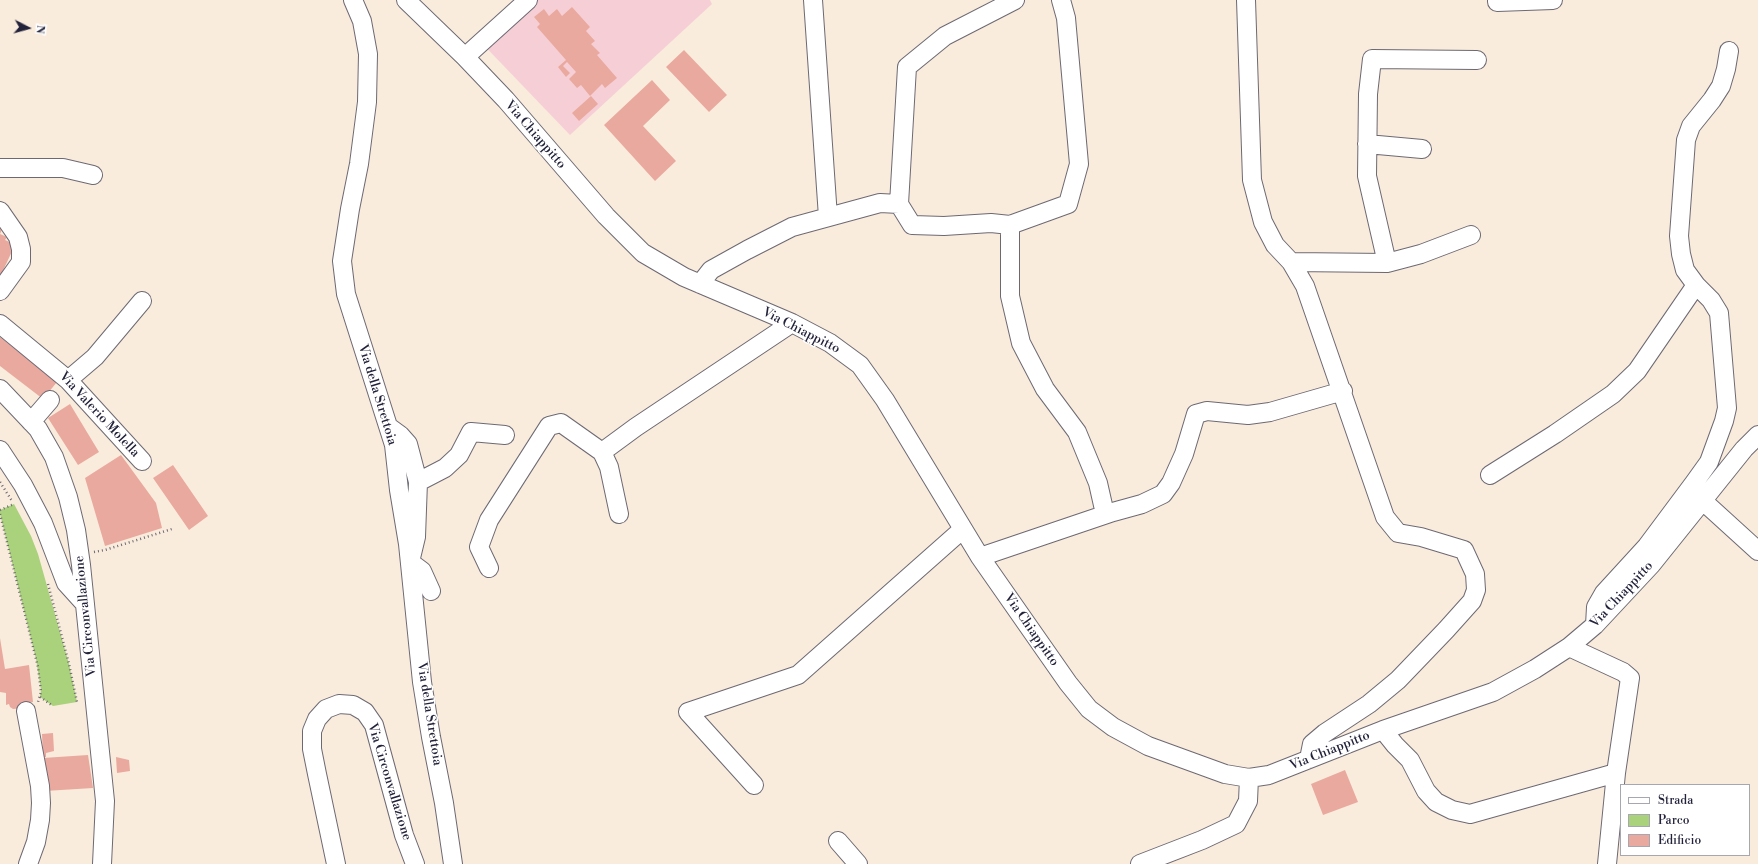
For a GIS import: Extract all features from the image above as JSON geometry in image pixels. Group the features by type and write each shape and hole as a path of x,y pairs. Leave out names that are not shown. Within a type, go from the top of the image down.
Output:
{"street":[{"name":"Via della Strettoia","path":"353,0 362,21 368,54 368,102 360,164 350,209 342,261 346,294 390,428 394,445 410,562 422,682 447,818 453,864"},
{"name":"Via Chiappitto","path":"406,0 465,57 506,100 606,216 644,252 684,277 792,324 830,343 860,365 885,400 980,557 1068,683 1089,709 1113,727 1148,746 1225,774 1249,778 1269,775 1383,730 1493,692 1535,669 1569,647 1595,625 1651,565 1744,449 1758,434"},
{"path":"465,57 528,0"},
{"path":"813,0 828,217"},
{"path":"1015,0 945,36 907,67 899,204 912,225 944,226 991,223 1010,225 1068,204 1079,164 1066,18 1061,0"},
{"path":"1246,0 1252,180 1263,222 1275,245 1291,262 1305,286 1385,517 1398,533 1421,537 1464,550 1475,574 1476,590 1472,601 1446,630 1398,680 1369,704 1325,733 1312,744 1309,759"},
{"path":"1497,0 1497,2 1553,0"},
{"path":"1595,625 1596,607 1604,593 1647,546 1694,483 1708,462 1724,421 1727,408 1719,313 1711,300 1696,285 1686,270 1681,254 1679,236 1686,140 1690,126 1712,100 1721,86 1729,51"},
{"path":"1387,263 1367,176 1368,94 1372,59 1477,60"},
{"path":"1367,144 1422,149"},
{"path":"0,168 63,168 93,175"},
{"path":"700,284 711,270 792,227 880,203 899,204"},
{"path":"0,211 18,237 21,249 21,262 0,291"},
{"path":"1010,225 1010,296 1021,343 1045,389 1077,432 1098,483 1105,514"},
{"path":"1291,262 1387,263 1421,254 1471,235"},
{"path":"1490,475 1555,434 1613,394 1637,372 1696,285"},
{"path":"68,380 95,357 142,301"},
{"name":"Via Valerio Molella","path":"0,324 68,380 142,461"},
{"path":"602,452 792,324"},
{"name":"Via Circonvallazione","path":"0,389 38,429 54,457 68,497 76,530 105,801 102,864"},
{"path":"980,557 1105,514 1142,504 1163,494 1171,483 1184,454 1196,414 1207,411 1248,415 1270,412 1342,391"},
{"path":"31,422 50,400"},
{"path":"489,568 479,547 490,520 549,426 561,423 602,452 609,467 619,514"},
{"path":"390,428 400,435 408,444 418,482 416,537 410,562 422,571 431,591"},
{"path":"418,482 444,468 459,456 471,432 505,435"},
{"path":"0,450 23,485 43,523 54,575 66,583 85,604"},
{"path":"1702,501 1758,551"},
{"path":"754,785 688,712 798,675 963,529"},
{"path":"54,575 65,575 72,577 78,573 81,568"},
{"path":"1569,647 1623,672 1630,678 1616,773 1607,864"},
{"name":"Via Circonvallazione","path":"336,864 312,749 312,731 317,719 326,709 339,704 353,705 365,712 374,725 404,835 415,864"},
{"path":"27,715 40,786 41,803 36,842 28,864"},
{"path":"1383,730 1410,760 1426,791 1436,802 1452,810 1470,814 1616,773"},
{"path":"1140,864 1202,840 1236,824 1248,801 1249,778"},
{"path":"838,841 858,864"}],"path":[{"path":"0,482 16,509"},
{"path":"0,510 14,504"},
{"path":"0,514 38,667 42,692 27,715"},
{"path":"105,550 172,529"},
{"path":"54,575 77,702"},
{"path":"40,697 54,706"}],"shaded area":[{"path":"517,0 710,0 712,4 570,135 475,36"}],"green space":[{"path":"14,504 31,536 38,554 69,664 77,702 53,706 40,697 41,690 36,659 0,514 0,510"}],"building":[{"path":"572,7 590,27 586,31 595,41 591,44 600,53 597,55 617,78 605,88 602,84 590,96 581,85 577,88 569,79 576,72 567,62 563,66 570,73 566,77 558,67 566,60 537,27 540,24 534,17 544,9 549,16 557,9 562,16"},
{"path":"684,50 727,95 709,112 666,67"},
{"path":"652,80 670,100 643,126 676,161 655,181 604,125"},
{"path":"591,96 598,104 579,121 572,113"},
{"path":"0,226 3,227 0,234"},
{"path":"0,234 7,237 5,240 12,243 14,247 0,277"},
{"path":"0,337 57,382 43,399 0,366"},
{"path":"70,404 99,452 78,465 48,418"},
{"path":"121,455 156,503 162,528 105,546 85,478"},
{"path":"173,465 208,516 189,530 153,478"},
{"path":"0,638 5,669 29,665 33,702 24,703 25,708 13,709 9,704 6,705 6,693 0,692"},
{"path":"53,733 54,751 46,753 46,757 43,757 42,734"},
{"path":"88,755 93,788 45,791 43,758"},
{"path":"116,757 129,760 130,771 117,773"},
{"path":"1345,770 1358,802 1323,815 1311,784"}]}
